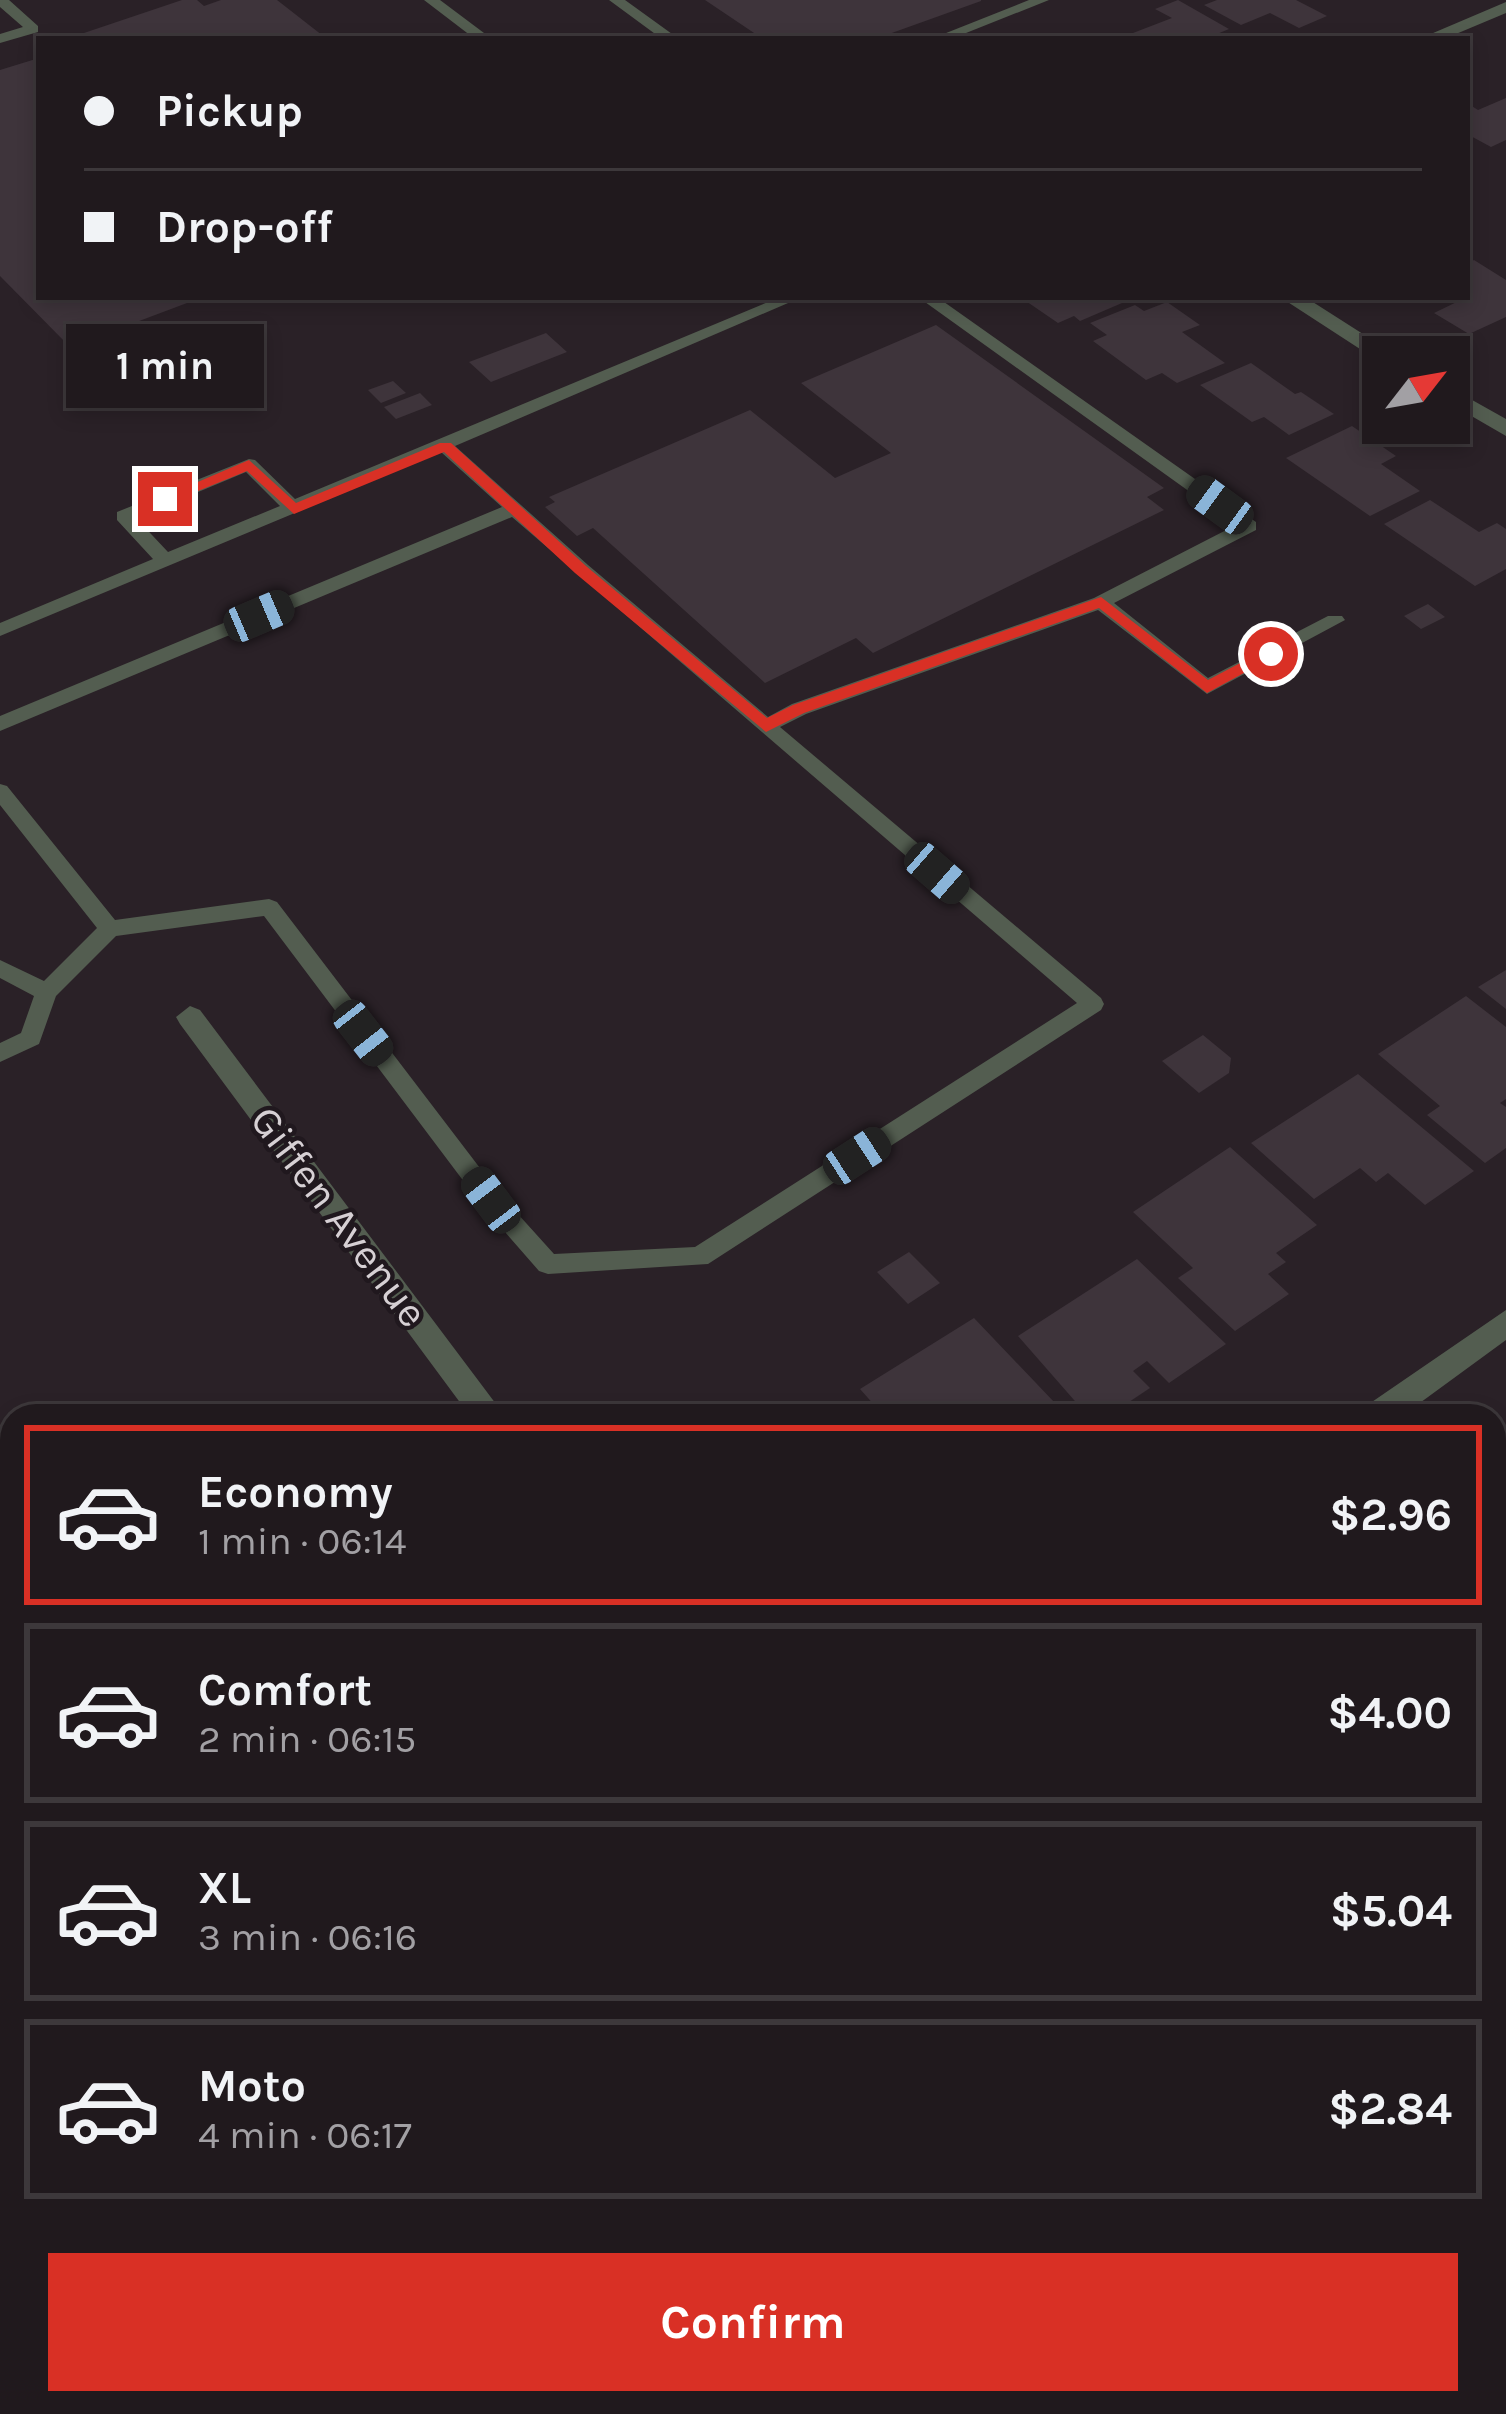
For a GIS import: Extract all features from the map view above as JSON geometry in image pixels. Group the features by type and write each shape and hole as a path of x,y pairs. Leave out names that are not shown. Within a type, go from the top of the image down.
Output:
{"street":[{"path":"1435,36 1506,7"},
{"path":"1295,300 1362,341"},
{"path":"1470,407 1506,429"},
{"name":"Giffen Avenue","path":"190,1017 480,1404"},
{"path":"1394,1404 1506,1323"}],"lane":[{"path":"1,0 39,34"},
{"path":"431,0 481,36"},
{"path":"616,0 668,36"},
{"path":"946,36 1042,0"},
{"path":"0,39 39,34"},
{"path":"0,630 787,300"},
{"path":"766,726 799,709 1101,602 1249,526 930,300"},
{"path":"0,1053 31,1038 46,992 110,929 269,908 491,1200 548,1264 699,1257 1094,1004 581,569 446,446"},
{"path":"167,562 124,516 249,464 294,509"},
{"path":"0,724 518,508"},
{"path":"1101,602 1207,688 1335,620"},
{"path":"0,790 110,929"},
{"path":"0,968 46,992"}],"building":[{"path":"182,0 197,0 204,6 221,0 277,0 323,36 83,36"},
{"path":"705,0 981,0 883,36 759,36"},
{"path":"1178,0 1229,29 1212,36 1133,33 1172,18 1155,9"},
{"path":"1217,0 1296,0 1327,16 1299,28 1270,13 1241,25 1204,5"},
{"path":"36,59 36,300 195,300 70,347 0,276 0,70"},
{"path":"1506,98 1506,140 1491,147 1470,136 1470,105 1478,110"},
{"path":"1474,260 1506,280 1506,317 1469,334 1434,313 1470,300 1470,262"},
{"path":"1024,300 1129,300 1080,321 1074,316 1058,323"},
{"path":"1167,302 1200,325 1182,332 1225,363 1177,383 1162,373 1146,380 1093,341 1107,335 1090,323 1135,305 1144,311"},
{"path":"936,325 1164,488 1147,497 1164,510 873,653 856,638 765,683 593,528 577,536 545,507 555,502 549,497 750,410 835,478 891,453 801,383"},
{"path":"546,333 567,352 491,382 469,362"},
{"path":"1251,363 1334,414 1289,435 1264,417 1252,422 1200,385"},
{"path":"393,381 406,393 381,403 368,390"},
{"path":"420,393 432,405 396,419 384,407"},
{"path":"1352,426 1362,433 1362,444 1378,444 1396,456 1381,464 1420,491 1370,516 1286,458"},
{"path":"1430,500 1479,532 1497,523 1506,529 1506,569 1475,586 1384,524"},
{"path":"1428,604 1445,617 1421,629 1404,616"},
{"path":"1506,970 1506,1009 1478,987"},
{"path":"1466,996 1506,1027 1506,1099 1500,1103 1506,1107 1506,1148 1485,1163 1427,1115 1440,1106 1378,1054"},
{"path":"1203,1035 1231,1058 1229,1073 1199,1093 1162,1061"},
{"path":"1358,1074 1474,1171 1425,1205 1388,1173 1376,1182 1360,1168 1314,1199 1251,1143"},
{"path":"1230,1147 1317,1225 1276,1253 1286,1262 1268,1274 1289,1294 1235,1331 1178,1278 1193,1268 1133,1212"},
{"path":"909,1252 940,1283 908,1304 877,1272"},
{"path":"1137,1259 1226,1344 1169,1383 1147,1361 1133,1371 1150,1388 1126,1404 1078,1404 1018,1336"},
{"path":"974,1318 1055,1403 873,1404 860,1389"}],"route":[{"path":"165,499 249,464 294,509 446,446 581,569 766,726 799,709 1101,602 1207,688 1271,654"}]}
